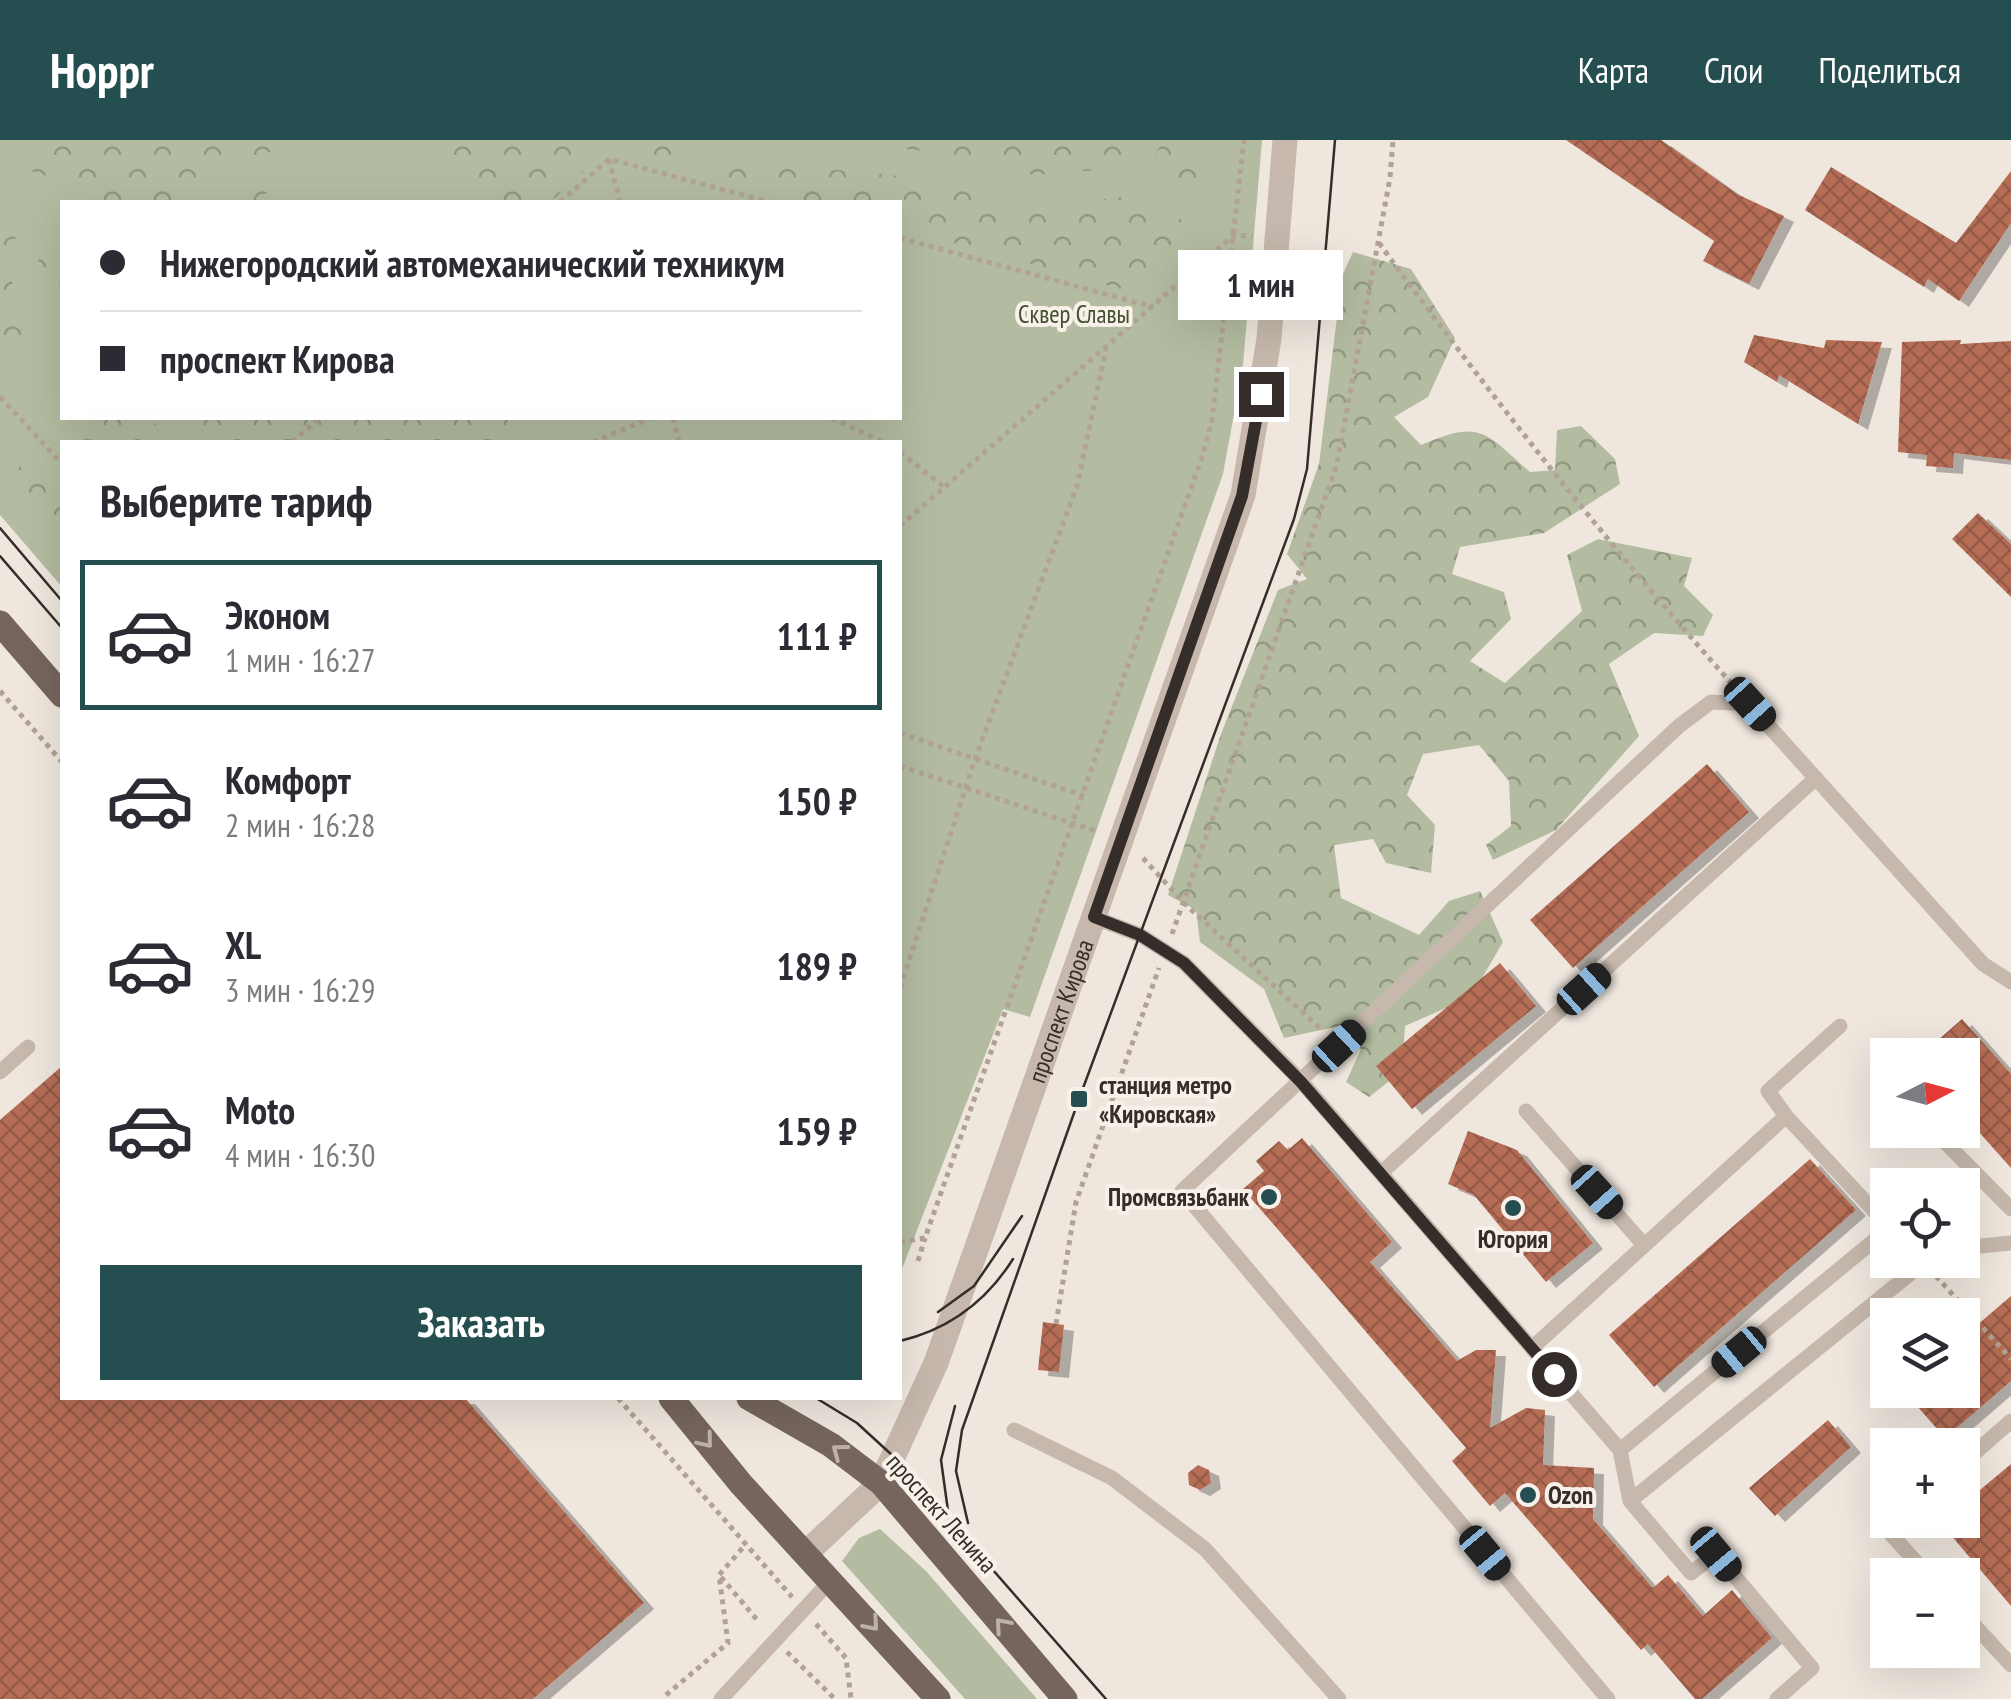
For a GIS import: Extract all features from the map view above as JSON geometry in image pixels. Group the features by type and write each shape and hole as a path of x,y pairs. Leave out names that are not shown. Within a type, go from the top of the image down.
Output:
{"main road":[{"path":"0,623 60,693"},
{"path":"672,1400 938,1699"},
{"name":"проспект Ленина","path":"752,1400 831,1444 880,1484 1065,1699"}],"street":[{"name":"проспект Кирова","path":"806,1553 880,1484 936,1363 1242,496 1270,339 1284,140"}],"lane":[{"path":"1608,1699 1182,1192 1679,726 1711,702 1750,704 1983,964 2011,982"},
{"path":"1381,1173 1816,778"},
{"path":"1094,917 1166,950 1301,1082 1620,1450 1630,1501 1691,1573 1716,1554 1812,1668 1777,1699"},
{"path":"1840,1026 1768,1091 1870,1208"},
{"path":"0,1072 28,1047"},
{"path":"1526,1111 1644,1245"},
{"path":"1532,1348 1786,1116"},
{"path":"1951,1148 2011,1209"},
{"path":"1620,1450 1870,1243"},
{"path":"1980,1246 2011,1243"},
{"path":"1630,1501 1905,1278"},
{"path":"1980,1448 2011,1420"},
{"path":"1014,1430 1112,1478 1205,1549 1339,1699"},
{"path":"1895,1538 1913,1558"},
{"path":"721,1699 832,1579"},
{"path":"1980,1631 2011,1665"}],"path":[{"path":"918,1261 1084,796 1212,421 1244,140"},
{"path":"1056,1324 1076,1202 1338,464 1379,243 1393,140"},
{"path":"562,200 609,159"},
{"path":"609,159 619,200"},
{"path":"609,159 762,200"},
{"path":"902,524 1234,234"},
{"path":"902,239 1153,306"},
{"path":"1379,243 1502,412 1628,566 1750,704"},
{"path":"902,982 975,759 1076,486 1106,349"},
{"path":"0,396 60,462"},
{"path":"294,440 318,420"},
{"path":"599,440 646,420"},
{"path":"836,420 879,440"},
{"path":"902,454 944,487"},
{"path":"0,691 60,760"},
{"path":"902,734 1084,796"},
{"path":"902,767 1099,832"},
{"path":"1142,858 1184,903 1339,1046"},
{"path":"902,1242 925,1238"},
{"path":"1940,1278 2011,1359"},
{"path":"620,1400 846,1658 851,1699"},
{"path":"666,1695 728,1643 719,1575 746,1544"},
{"path":"719,1575 758,1621"},
{"path":"782,1646 834,1699"}],"green space":[{"name":"Сквер Славы","path":"0,140 1262,140 1243,365 1223,474 1030,1017 1003,1009 902,1269 902,440 60,440 60,585 0,515"},
{"path":"17,140 305,140 228,170 197,200 104,200 101,179 80,187 28,170"},
{"path":"464,140 579,140 596,158 553,200 481,200 450,183 445,150"},
{"path":"619,140 699,140 676,163"},
{"path":"834,140 1130,140 1124,168 1034,175 953,155"},
{"path":"1163,140 1202,140 1196,194 1168,188 1151,164"},
{"path":"744,161 892,175 1039,207 1138,195 1199,230 1136,293 902,229 902,200 798,200 716,178"},
{"path":"272,172 275,187 257,200 236,200 233,195 248,182"},
{"path":"0,197 27,216 8,256 8,266 9,276 31,316 24,340 0,363"},
{"path":"60,251 60,282 33,275 41,253"},
{"path":"1353,252 1411,269 1455,338 1428,397 1394,417 1421,445 1457,433 1481,434 1530,472 1555,470 1557,430 1581,426 1615,459 1620,484 1544,533 1460,547 1452,574 1504,592 1511,619 1470,661 1505,683 1582,611 1567,555 1598,539 1692,558 1684,586 1713,615 1703,636 1654,633 1609,664 1639,736 1556,830 1493,860 1486,845 1511,826 1509,781 1479,745 1423,754 1407,795 1435,825 1431,873 1386,863 1373,839 1334,845 1341,898 1419,935 1449,901 1480,891 1503,942 1471,997 1405,1026 1402,1071 1369,1097 1346,1082 1361,1049 1340,1026 1284,1038 1264,989 1200,942 1196,910 1168,895 1221,734 1278,590 1307,579 1287,554 1319,464 1342,276"},
{"path":"69,420 152,420 168,440 83,440"},
{"path":"196,420 512,420 499,440 208,440"},
{"path":"38,453 60,479 60,540 6,477"},
{"path":"880,1529 926,1571 1037,1699 965,1699 842,1561 859,1538"}],"building":[{"path":"1566,140 1661,140 1737,194 1784,216 1749,284 1703,261 1714,241"},
{"path":"1831,167 1956,243 2011,171 2011,223 1959,301 1928,279 1924,287 1805,210"},
{"path":"1754,335 1824,348 1826,340 1882,342 1858,424 1779,375 1777,382 1744,362"},
{"path":"1961,340 1960,344 2011,341 2011,460 1954,453 1953,468 1926,466 1927,455 1898,452 1902,342"},
{"path":"1978,513 2011,544 2011,597 1952,539"},
{"path":"1707,764 1749,812 1573,968 1530,920"},
{"path":"1500,963 1536,1006 1412,1109 1376,1066"},
{"path":"1962,1019 1979,1038 1940,1038"},
{"path":"1980,1039 2011,1074 2011,1168 1980,1133"},
{"path":"60,1068 60,1400 467,1400 644,1603 533,1699 0,1699 0,1120"},
{"path":"1468,1131 1517,1150 1593,1243 1546,1282 1474,1195 1448,1184"},
{"path":"1302,1138 1392,1242 1370,1262 1457,1361 1476,1350 1496,1350 1490,1428 1526,1408 1545,1410 1543,1465 1594,1468 1593,1519 1653,1588 1668,1575 1703,1616 1732,1590 1772,1638 1702,1699 1695,1699 1648,1644 1641,1650 1505,1493 1490,1506 1452,1461 1466,1448 1243,1189 1264,1171 1256,1161 1279,1141 1288,1150"},
{"path":"1810,1159 1856,1210 1654,1387 1609,1335"},
{"path":"2011,1296 2011,1381 1980,1408 1980,1323"},
{"path":"1043,1322 1064,1325 1059,1372 1038,1370"},
{"path":"1919,1408 1980,1408 1957,1428 1936,1428"},
{"path":"1828,1420 1851,1447 1775,1516 1749,1488"},
{"path":"2011,1464 2011,1606 1980,1569 1980,1558 1970,1558 1953,1538 1980,1538 1980,1490"},
{"path":"1198,1465 1209,1470 1211,1483 1200,1490 1189,1485 1188,1473"}],"tram line":[{"path":"968,1523 956,1471 962,1430 1079,1099 1294,519 1307,469 1335,140"},
{"path":"0,528 60,599"},
{"path":"0,556 60,626"},
{"path":"938,1312 974,1286 1022,1216"},
{"path":"902,1340 935,1329 965,1312 991,1288 1013,1259"},
{"path":"819,1400 857,1423 893,1456 1106,1699"},
{"path":"949,1518 941,1460 955,1406"}],"place":[{"name":"станция метро «Кировская»","path":"1079,1099"},
{"name":"Промсвязьбанк","path":"1269,1197"},
{"name":"Югория","path":"1513,1208"},
{"name":"Ozon","path":"1528,1495"}],"route":[{"path":"1261,394 1242,496 1094,917 1140,935 1184,963 1301,1082 1554,1374"}]}
